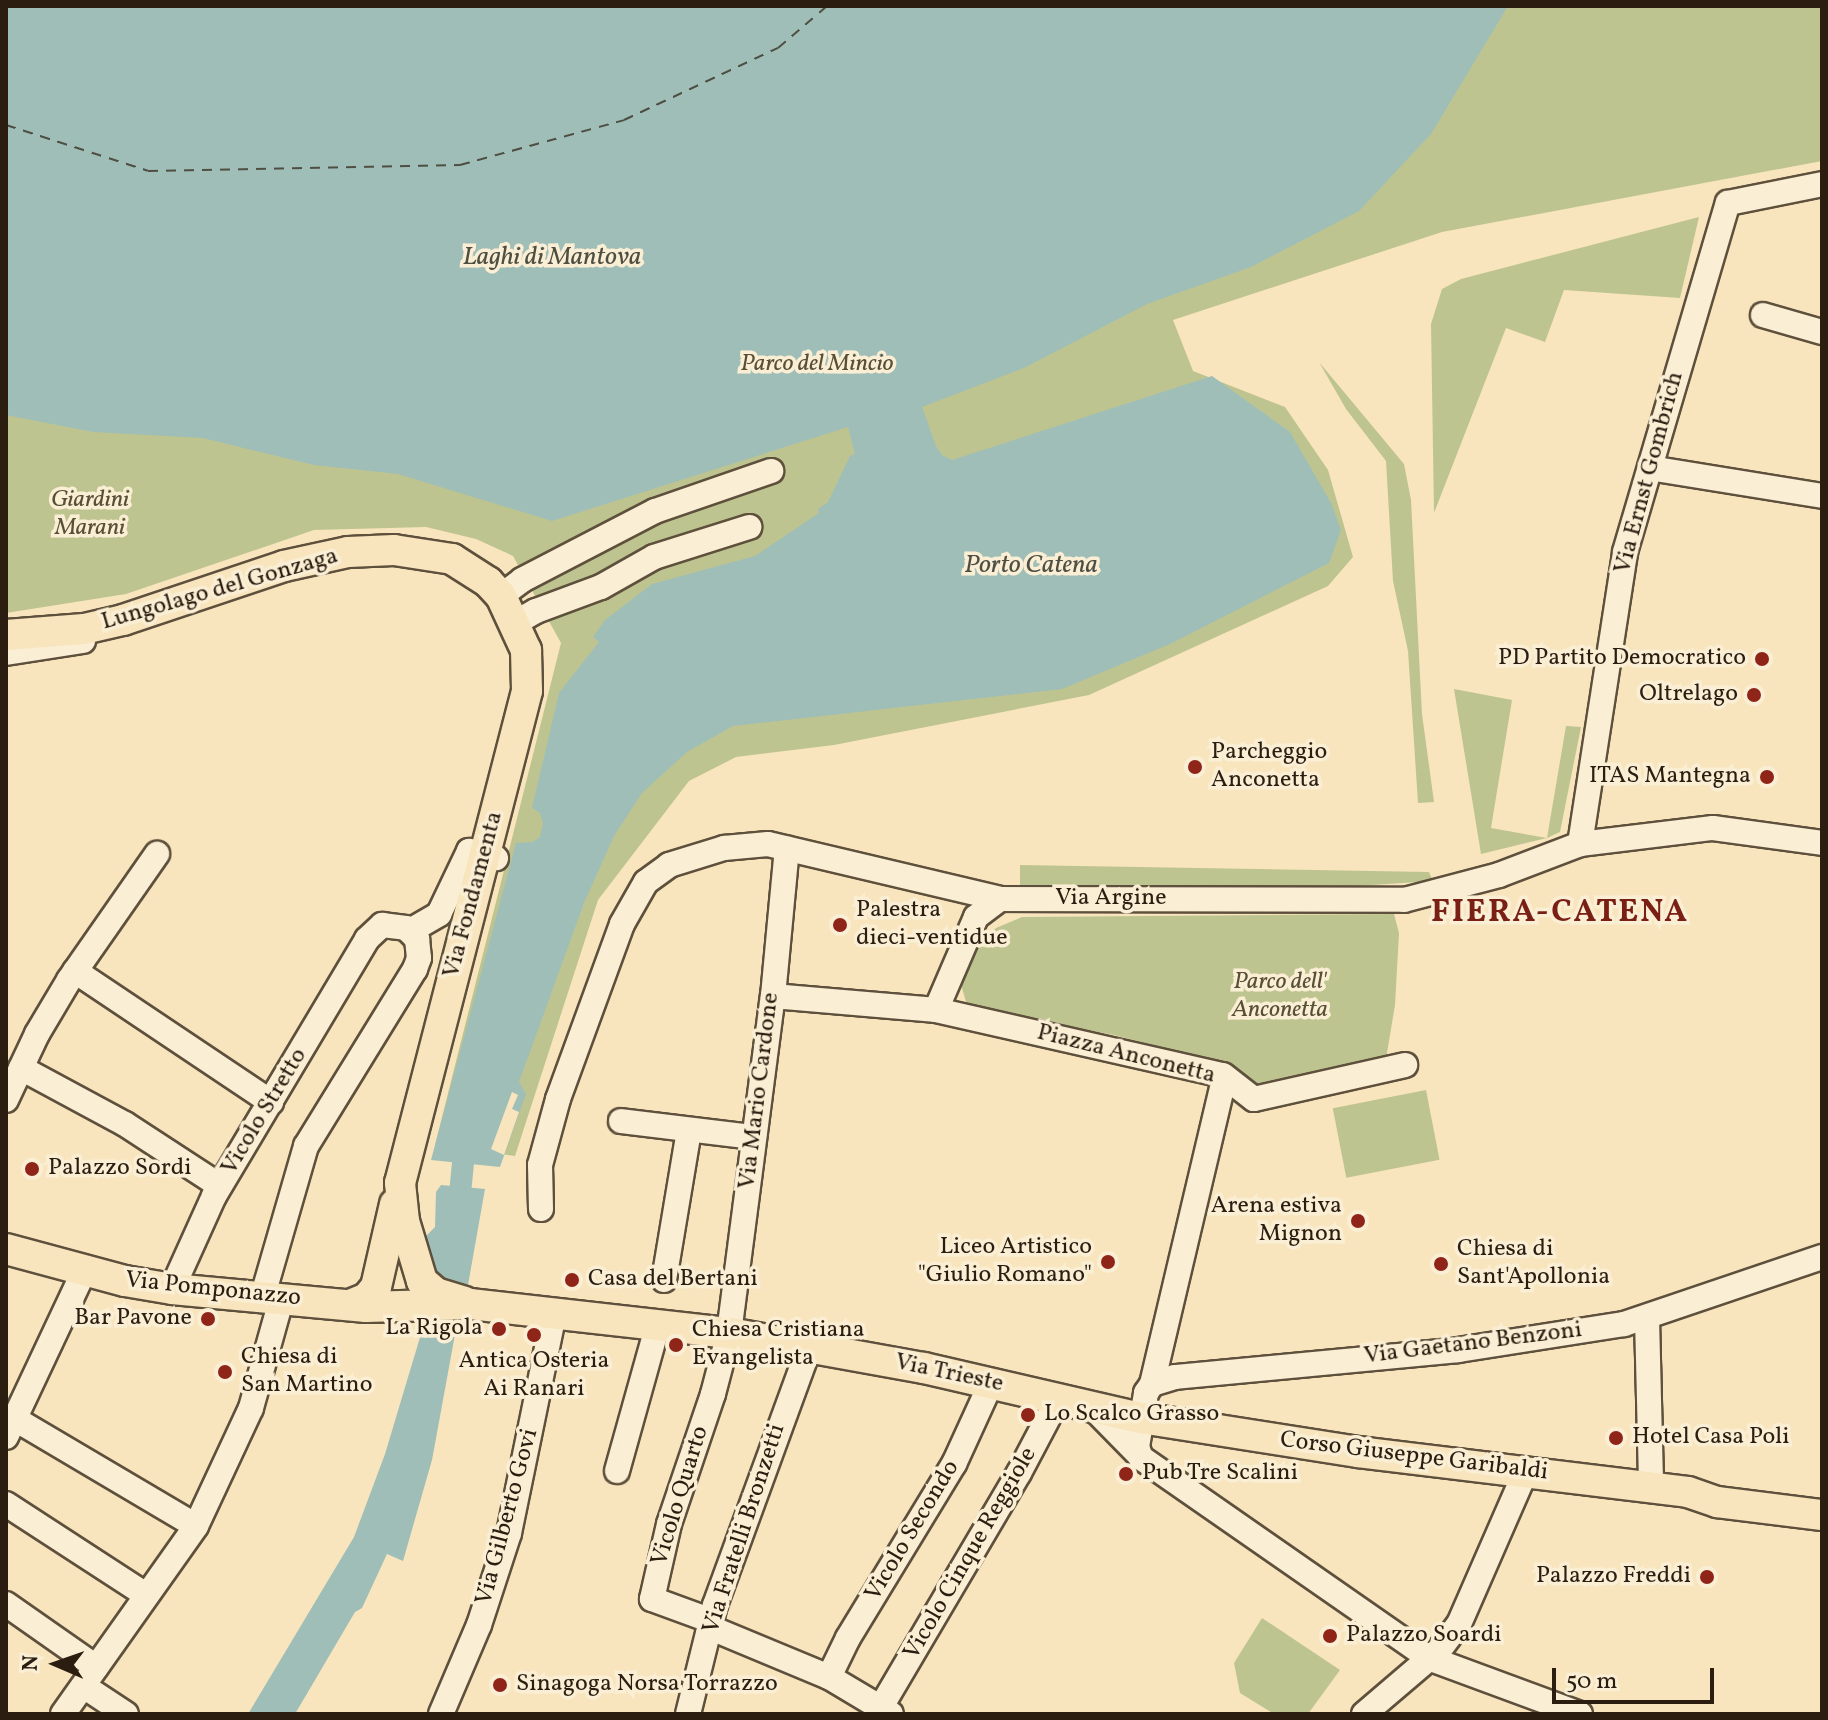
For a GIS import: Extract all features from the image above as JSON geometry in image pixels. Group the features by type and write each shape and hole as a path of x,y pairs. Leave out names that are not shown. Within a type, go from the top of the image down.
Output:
{"main road":[{"name":"Lungolago del Gonzaga","path":"6,635 84,629 123,620 300,563 374,550 436,554 470,568 508,610"},
{"name":"Via Fondamenta","path":"350,1305 367,1298 376,1287 400,1183 490,857 529,678 526,650 508,610"},
{"name":"Via Fondamenta","path":"400,1183 404,1221 418,1274"},
{"name":"Via Pomponazzo","path":"6,1249 84,1271 172,1289 350,1305 424,1308"},
{"name":"Via Trieste","path":"418,1274 431,1291 470,1304"},
{"name":"Via Trieste","path":"424,1308 470,1304 729,1333 810,1346 991,1383 1141,1418"},
{"name":"Corso Giuseppe Garibaldi","path":"1141,1418 1358,1452 1688,1492 1717,1502 1822,1515"},
{"name":"Corso Giuseppe Garibaldi","path":"1688,1492 1719,1484 1822,1495"}],"street":[{"name":"Via Ernst Gombrich","path":"1580,844 1625,552 1728,203 1822,184"},
{"path":"1773,323 1822,332"},
{"path":"1650,468 1822,496"},
{"path":"508,610 522,580 655,511 771,471"},
{"path":"508,610 548,606 601,587 654,557 749,527"},
{"path":"6,653 70,644 141,627 257,588 300,563"},
{"name":"Via Argine","path":"541,1209 540,1165 558,1099 622,924 646,882 669,865 724,848 768,844 1000,899 1404,900 1439,893 1580,844 1713,828 1822,843"},
{"name":"Via Mario Cardone","path":"729,1333 773,996 787,849"},
{"path":"63,1714 196,1526 251,1408 306,1146 415,969 419,947 410,931 436,917 443,909 469,851 490,857"},
{"path":"6,1100 75,971 157,854"},
{"path":"936,1010 976,917 1000,899"},
{"name":"Vicolo Stretto","path":"172,1289 220,1186 367,939 382,925 410,931"},
{"path":"75,971 271,1102"},
{"name":"Piazza Anconetta","path":"773,996 936,1010 1223,1075 1224,1079 1254,1099 1405,1065"},
{"path":"21,1068 125,1124 220,1186"},
{"path":"1139,1455 1142,1402 1152,1384 1224,1079"},
{"path":"621,1121 754,1137"},
{"path":"664,1280 689,1130"},
{"name":"Via Gaetano Benzoni","path":"1152,1384 1175,1377 1458,1350 1624,1324 1822,1257"},
{"path":"84,1271 10,1428 196,1526"},
{"name":"Via Gilberto Govi","path":"441,1714 479,1625 509,1533 554,1313"},
{"path":"1647,1318 1651,1487"},
{"path":"617,1471 658,1324"},
{"name":"Vicolo Quarto","path":"712,1624 652,1599 669,1524 729,1333"},
{"name":"Via Fratelli Bronzetti","path":"688,1714 712,1624 764,1465 810,1346"},
{"name":"Vicolo Secondo","path":"829,1677 848,1638 954,1464 991,1383"},
{"name":"Vicolo Cinque Reggiole","path":"886,1711 1058,1399"},
{"path":"1092,1407 1139,1455 1429,1658 1580,1714"},
{"path":"1364,1714 1429,1658 1459,1624 1526,1471"},
{"path":"6,1504 146,1595"},
{"path":"6,1604 91,1677 126,1714"},
{"path":"712,1624 829,1677 886,1711"}],"green space":[{"name":"Parco del Mincio","path":"6,6 1822,6 1822,161 1442,232 1173,320 1193,371 1285,407 1328,470 1353,557 1328,586 1089,695 834,745 736,757 689,781 598,900 515,1156 435,1145 561,643 513,556 476,539 426,527 314,530 126,594 6,613"},
{"path":"1699,217 1680,298 1564,290 1545,342 1506,328 1434,513 1431,324 1442,289 1461,279"},
{"path":"1319,362 1404,464 1411,500 1422,714 1434,802 1418,803 1408,651 1393,581 1386,461 1346,409"},
{"path":"1454,689 1512,700 1491,828 1547,838 1481,854"},
{"path":"1566,726 1581,727 1560,832 1547,838"},
{"path":"1020,865 1429,872 1433,881 1327,888 1020,887"},
{"name":"Parco dell' Anconetta","path":"1394,914 1399,933 1395,1005 1386,1059 1257,1085 1232,1065 1114,1035 985,1010 966,1002 960,981 972,955 996,928 1022,917"},
{"path":"1426,1090 1440,1160 1346,1178 1333,1108"},
{"path":"1262,1618 1340,1670 1308,1714 1274,1714 1240,1693 1234,1663"}],"water":[{"name":"Laghi di Mantova","path":"6,6 1508,6 1431,134 1359,211 1251,267 1147,304 1024,368 922,407 936,446 942,455 952,460 1212,376 1290,432 1331,503 1341,530 1329,563 1170,644 1062,689 733,726 687,752 642,793 614,836 584,903 519,1082 526,1094 500,1167 431,1160 516,843 533,842 540,837 543,823 540,813 532,808 559,693 599,642 593,637 605,620 652,584 755,556 819,513 818,509 828,502 850,456 855,454 848,427 552,521 398,474 314,465 203,438 93,432 6,415"},
{"path":"441,1185 485,1189 468,1285 447,1282 434,1274 427,1255 426,1236 435,1227 436,1192"},
{"path":"424,1324 456,1329 432,1460 403,1561 387,1554 362,1608 355,1612 295,1714 248,1714 354,1537 385,1454"}],"pier":[{"path":"512,1092 518,1095 512,1109 519,1112 504,1155 491,1149"}],"waterway":[{"path":"458,1214 463,1163"}],"ferry route":[{"path":"6,125 148,171 460,165 624,120 778,48 827,6"}],"place":[{"name":"PD Partito Democratico","path":"1762,659"},
{"name":"Oltrelago","path":"1754,695"},
{"name":"Parcheggio Anconetta","path":"1195,767"},
{"name":"ITAS Mantegna","path":"1767,777"},
{"name":"Palestra dieci-ventidue","path":"840,925"},
{"name":"Palazzo Sordi","path":"32,1169"},
{"name":"Arena estiva Mignon","path":"1358,1221"},
{"name":"Liceo Artistico \"Giulio Romano\"","path":"1108,1262"},
{"name":"Chiesa di Sant'Apollonia","path":"1441,1264"},
{"name":"Casa del Bertani","path":"572,1280"},
{"name":"Bar Pavone","path":"208,1319"},
{"name":"La Rigola","path":"499,1329"},
{"name":"Antica Osteria Ai Ranari","path":"534,1335"},
{"name":"Chiesa Cristiana Evangelista","path":"676,1345"},
{"name":"Chiesa di San Martino","path":"225,1372"},
{"name":"Lo Scalco Grasso","path":"1028,1415"},
{"name":"Hotel Casa Poli","path":"1616,1438"},
{"name":"Pub Tre Scalini","path":"1126,1474"},
{"name":"Palazzo Freddi","path":"1707,1577"},
{"name":"Palazzo Soardi","path":"1330,1636"},
{"name":"Sinagoga Norsa Torrazzo","path":"500,1685"}],"district":[{"name":"FIERA-CATENA","path":"1560,913"}],"park label":[{"name":"Giardini Marani","path":"90,515"}],"water label":[{"name":"Porto Catena","path":"1031,566"}]}
